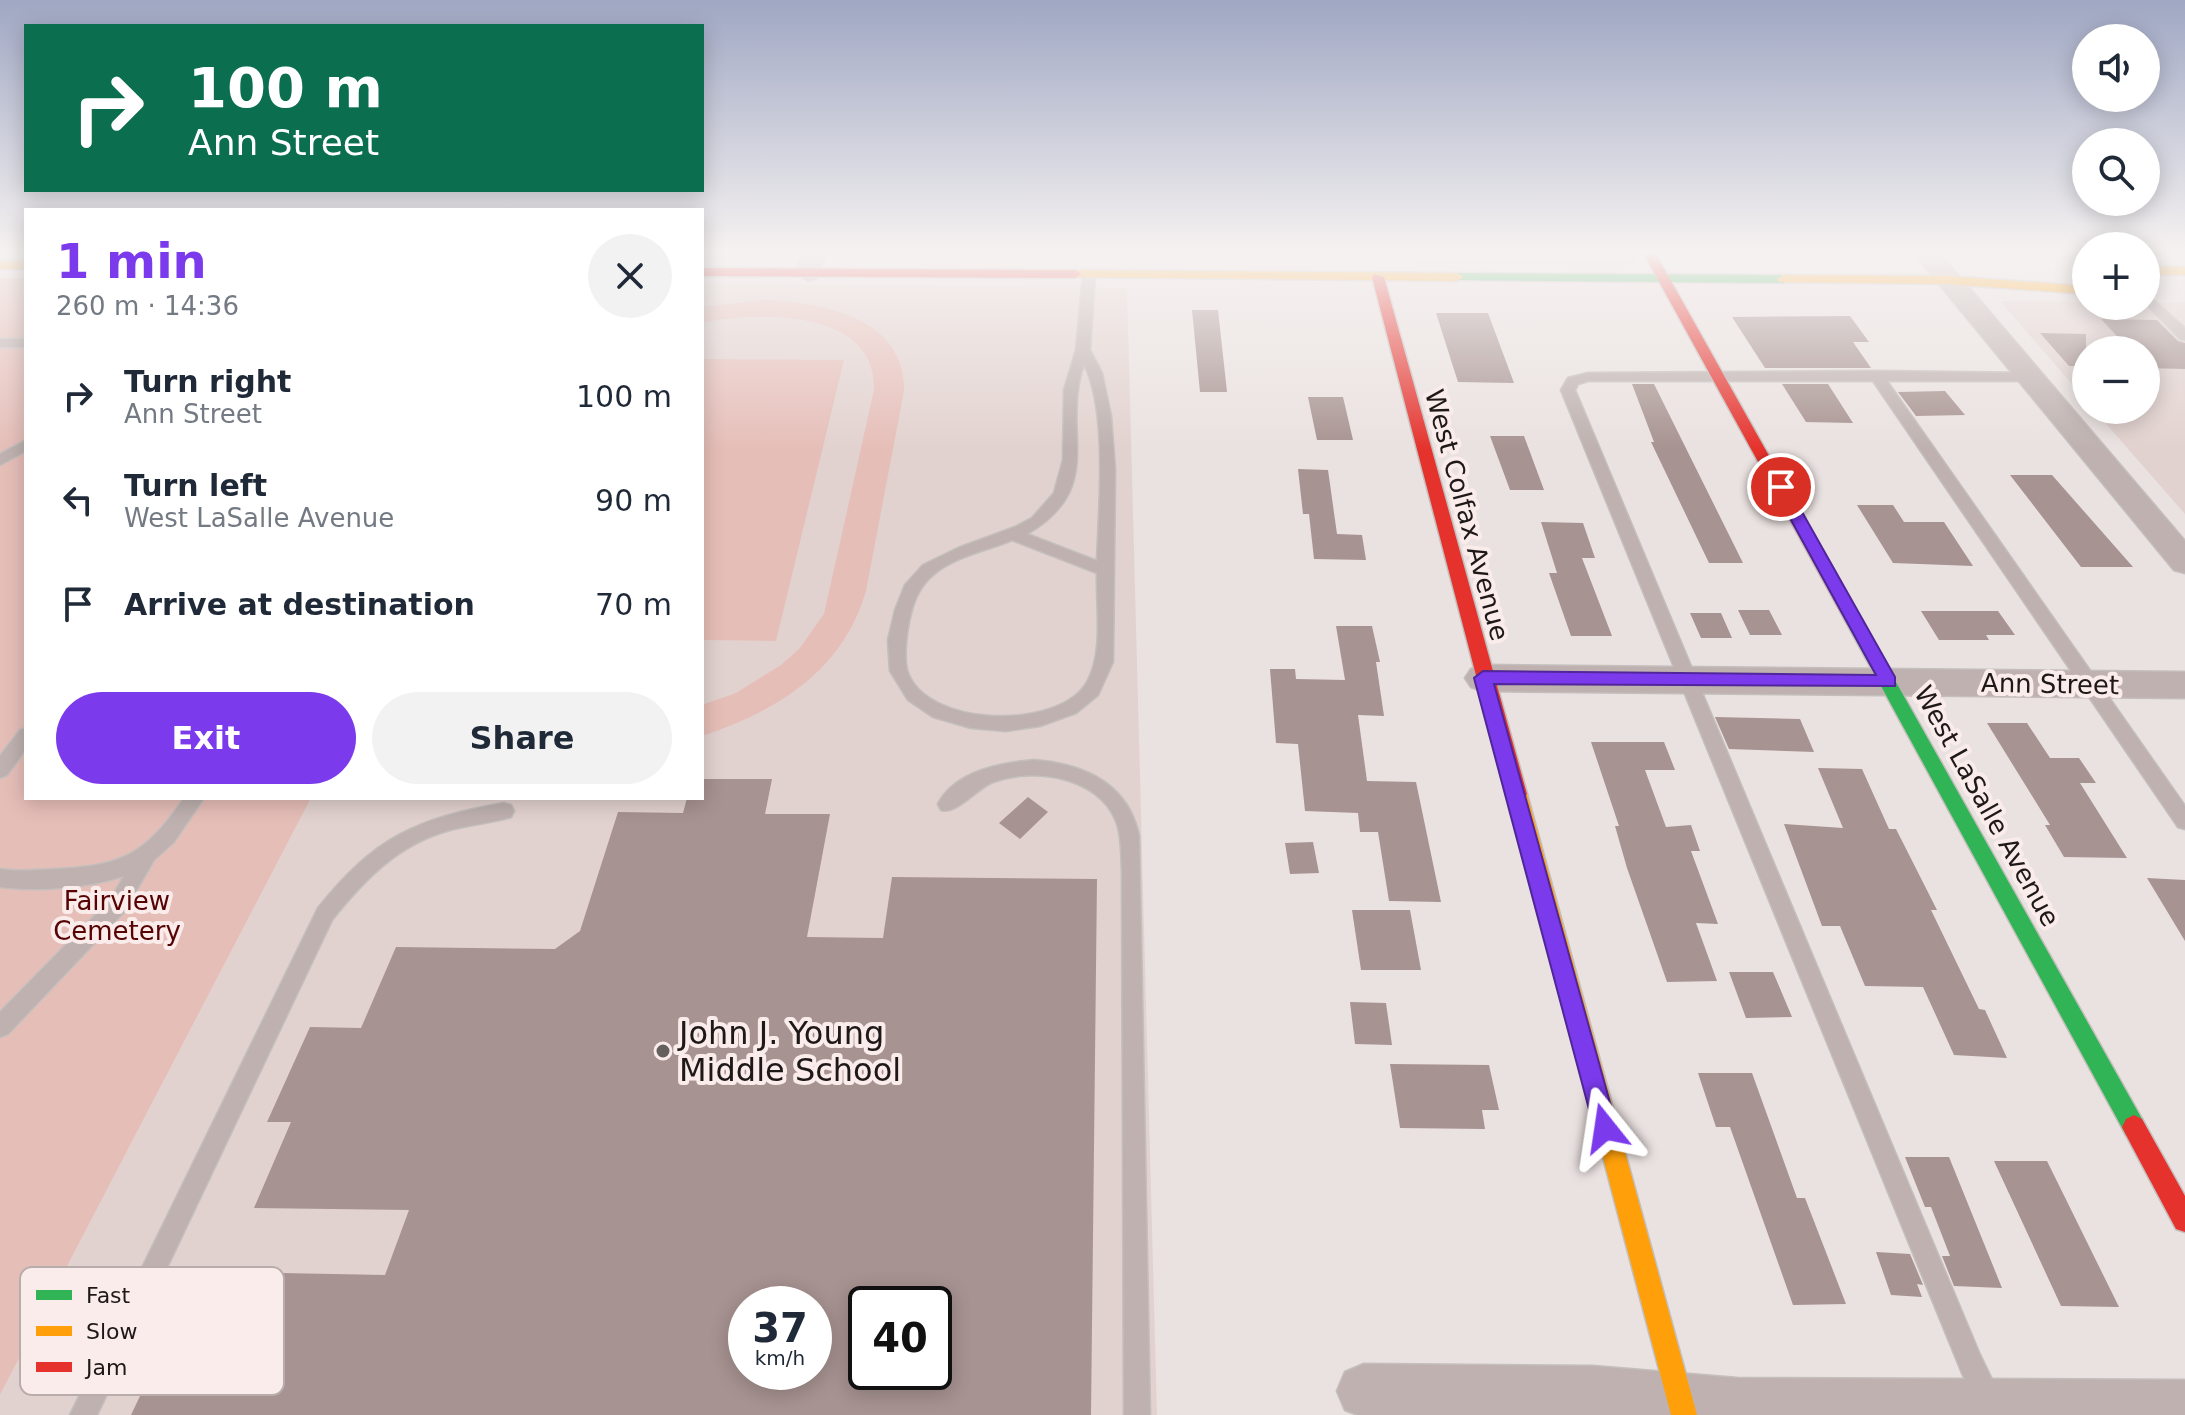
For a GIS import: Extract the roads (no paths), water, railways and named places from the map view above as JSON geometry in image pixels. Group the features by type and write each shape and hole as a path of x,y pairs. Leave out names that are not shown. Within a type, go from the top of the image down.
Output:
{"street":[{"name":"West Colfax Avenue","path":"1388,316 1681,1407"},
{"name":"West LaSalle Avenue","path":"1685,316 2185,1220"},
{"path":"1977,316 2185,562"},
{"name":"Ann Street","path":"1483,678 2185,685"},
{"path":"1364,1391 1593,1393 1681,1407 1737,1405 1993,1410 2185,1407"}],"lane":[{"path":"1083,350 1095,373 1104,416 1107,571 1104,662 1091,690 1056,715 1018,722 956,721 922,703 900,681 896,644 907,599 916,582 939,564 1016,536 1037,524 1055,505 1068,480 1074,374 1083,350 1086,316"},
{"path":"2165,316 2185,336"},
{"path":"0,343 24,343"},
{"path":"1876,375 2185,821"},
{"path":"1993,1410 1568,390 1573,381 1588,377 2029,377"},
{"path":"0,460 24,446"},
{"path":"1016,536 1107,571"},
{"path":"0,770 24,738"},
{"path":"948,804 972,783 1004,773 1047,768 1087,779 1109,792 1125,818 1132,902 1137,1415"},
{"path":"0,1027 117,906 147,857 164,841 193,800"},
{"path":"154,1267 325,914 370,864 415,832 504,811"},
{"path":"0,878 107,875 147,857"},
{"path":"83,1415 93,1395"}],"place":[{"name":"John J. Young Middle School","path":"663,1051"}],"park label":[{"name":"Fairview Cemetery","path":"117,916"}]}
